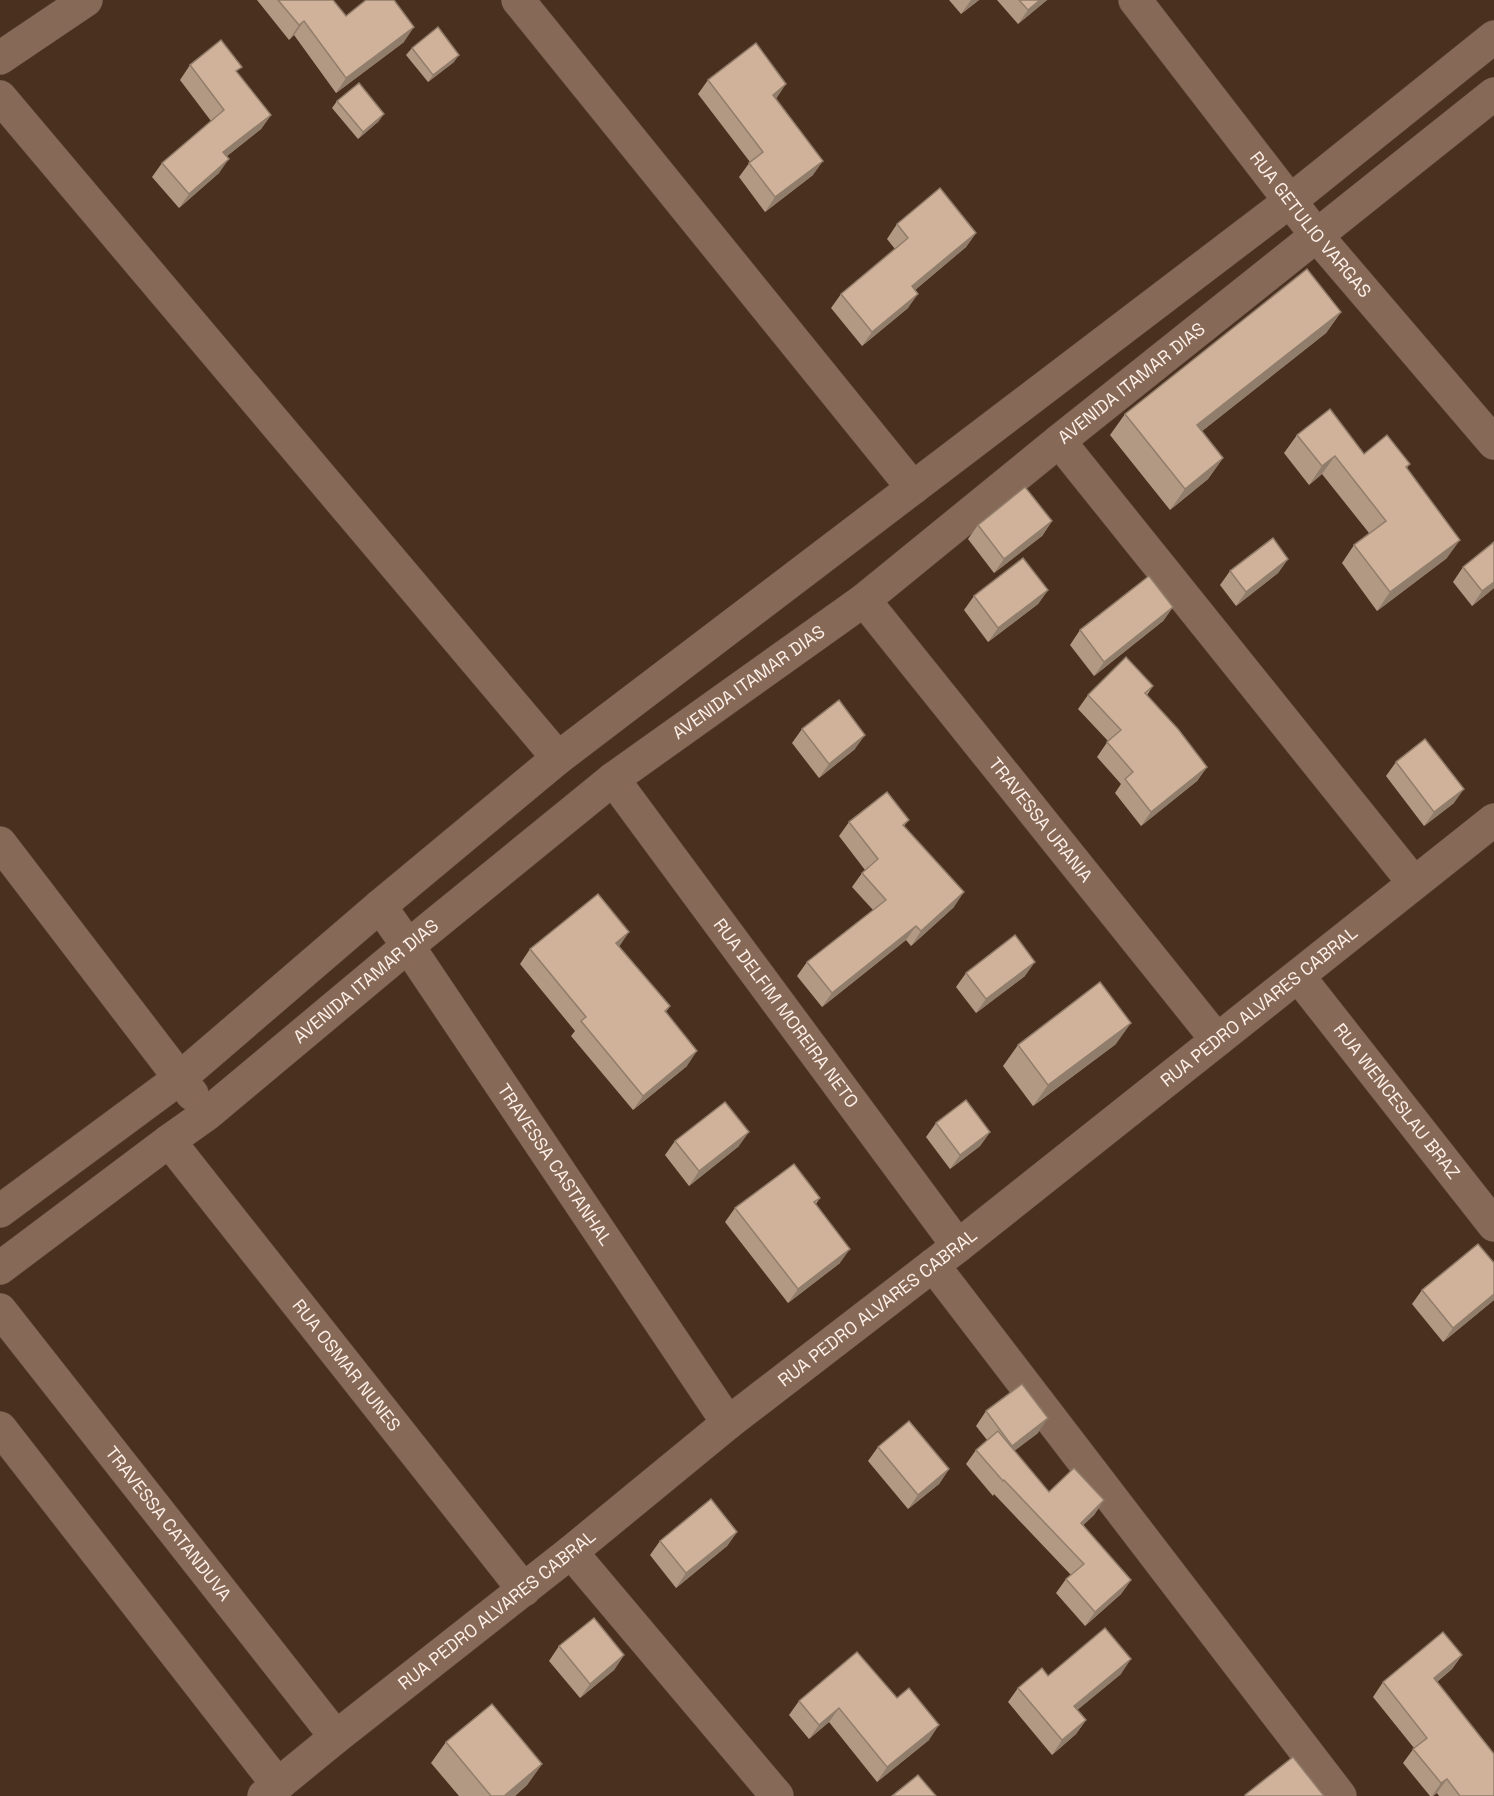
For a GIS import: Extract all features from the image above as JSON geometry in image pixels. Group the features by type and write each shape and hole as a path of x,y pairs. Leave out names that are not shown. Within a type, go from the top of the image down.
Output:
{"street":[{"path":"0,57 86,0"},
{"path":"518,0 913,488"},
{"name":"RUA GETULIO VARGAS","path":"1135,0 1317,236 1494,443"},
{"path":"0,1210 180,1078 380,906 558,758 1290,201 1494,37"},
{"name":"AVENIDA ITAMAR DIAS","path":"0,1268 207,1114 613,779 864,600 1059,441 1494,94"},
{"path":"0,97 558,758"},
{"path":"1059,441 1414,883"},
{"name":"TRAVESSA URANIA","path":"864,600 1217,1040"},
{"name":"RUA DELFIM MOREIRA NETO","path":"613,779 958,1246"},
{"name":"RUA PEDRO ALVARES CABRAL","path":"271,1790 524,1590 728,1423 958,1246 1494,820"},
{"path":"0,843 207,1114"},
{"name":"TRAVESSA CASTANHAL","path":"380,906 728,1423"},
{"name":"RUA WENCESLAU BRAZ","path":"1299,977 1494,1225"},
{"name":"RUA OSMAR NUNES","path":"169,1141 524,1590"},
{"path":"933,1265 1340,1796"},
{"name":"TRAVESSA CATANDUVA","path":"0,1310 336,1737"},
{"path":"0,1428 271,1790"},
{"path":"571,1552 777,1796"}],"building":[{"path":"278,0 333,0 346,16 366,0 394,0 414,27 346,78 304,21 299,25"},
{"path":"1019,0 1040,0 1028,10"},
{"path":"438,27 459,55 433,75 412,48"},
{"path":"221,40 242,67 236,71 271,115 223,152 229,159 189,194 162,163 224,110 190,65"},
{"path":"756,43 786,84 773,95 823,161 775,197 749,163 763,152 708,80"},
{"path":"359,83 384,114 363,132 337,101"},
{"path":"940,188 976,233 912,286 918,294 872,332 841,294 908,238 897,224"},
{"path":"1307,269 1341,312 1197,425 1223,458 1185,489 1125,414"},
{"path":"1330,409 1364,454 1387,435 1410,464 1406,467 1460,540 1390,592 1354,545 1386,521 1335,456 1322,466 1297,435"},
{"path":"1025,487 1052,521 1004,559 978,525"},
{"path":"1273,538 1288,559 1246,592 1230,571"},
{"path":"1494,542 1494,582 1482,591 1463,567"},
{"path":"1023,558 1048,590 998,628 974,596"},
{"path":"1149,576 1173,607 1104,662 1080,630"},
{"path":"1126,657 1153,686 1145,693 1178,729 1207,767 1151,812 1125,779 1133,772 1107,742 1121,730 1088,695"},
{"path":"839,700 865,735 829,764 802,729"},
{"path":"1425,739 1464,789 1434,812 1396,762"},
{"path":"887,792 909,820 903,825 964,892 921,931 916,926 832,993 807,962 886,900 862,873 878,859 849,822"},
{"path":"598,894 629,932 616,943 670,1006 665,1011 697,1051 643,1096 581,1021 586,1017 530,949"},
{"path":"1015,935 1035,962 986,999 966,973"},
{"path":"1100,982 1131,1023 1048,1085 1018,1045"},
{"path":"966,1100 990,1132 960,1155 936,1123"},
{"path":"725,1102 749,1132 699,1171 675,1141"},
{"path":"794,1164 820,1198 814,1202 850,1249 798,1289 735,1208"},
{"path":"1478,1244 1494,1263 1494,1294 1453,1328 1422,1290"},
{"path":"1022,1384 1048,1418 1012,1446 986,1411"},
{"path":"909,1421 949,1469 918,1495 878,1447"},
{"path":"998,1431 1049,1492 1074,1468 1104,1500 1081,1523 1131,1580 1095,1612 1066,1579 1084,1564 976,1450"},
{"path":"711,1499 737,1532 686,1573 660,1541"},
{"path":"594,1618 624,1655 590,1684 559,1646"},
{"path":"1105,1628 1131,1659 1074,1706 1086,1720 1062,1740 1018,1688 1042,1668 1048,1676"},
{"path":"1443,1632 1462,1655 1434,1678 1494,1754 1494,1796 1460,1796 1447,1779 1441,1783 1413,1749 1427,1738 1383,1682"},
{"path":"857,1652 897,1698 909,1688 939,1725 887,1767 839,1708 819,1725 799,1701"},
{"path":"492,1704 542,1764 504,1796 491,1796 446,1742"},
{"path":"1293,1757 1324,1796 1245,1795"},
{"path":"918,1775 936,1796 892,1796"}]}
